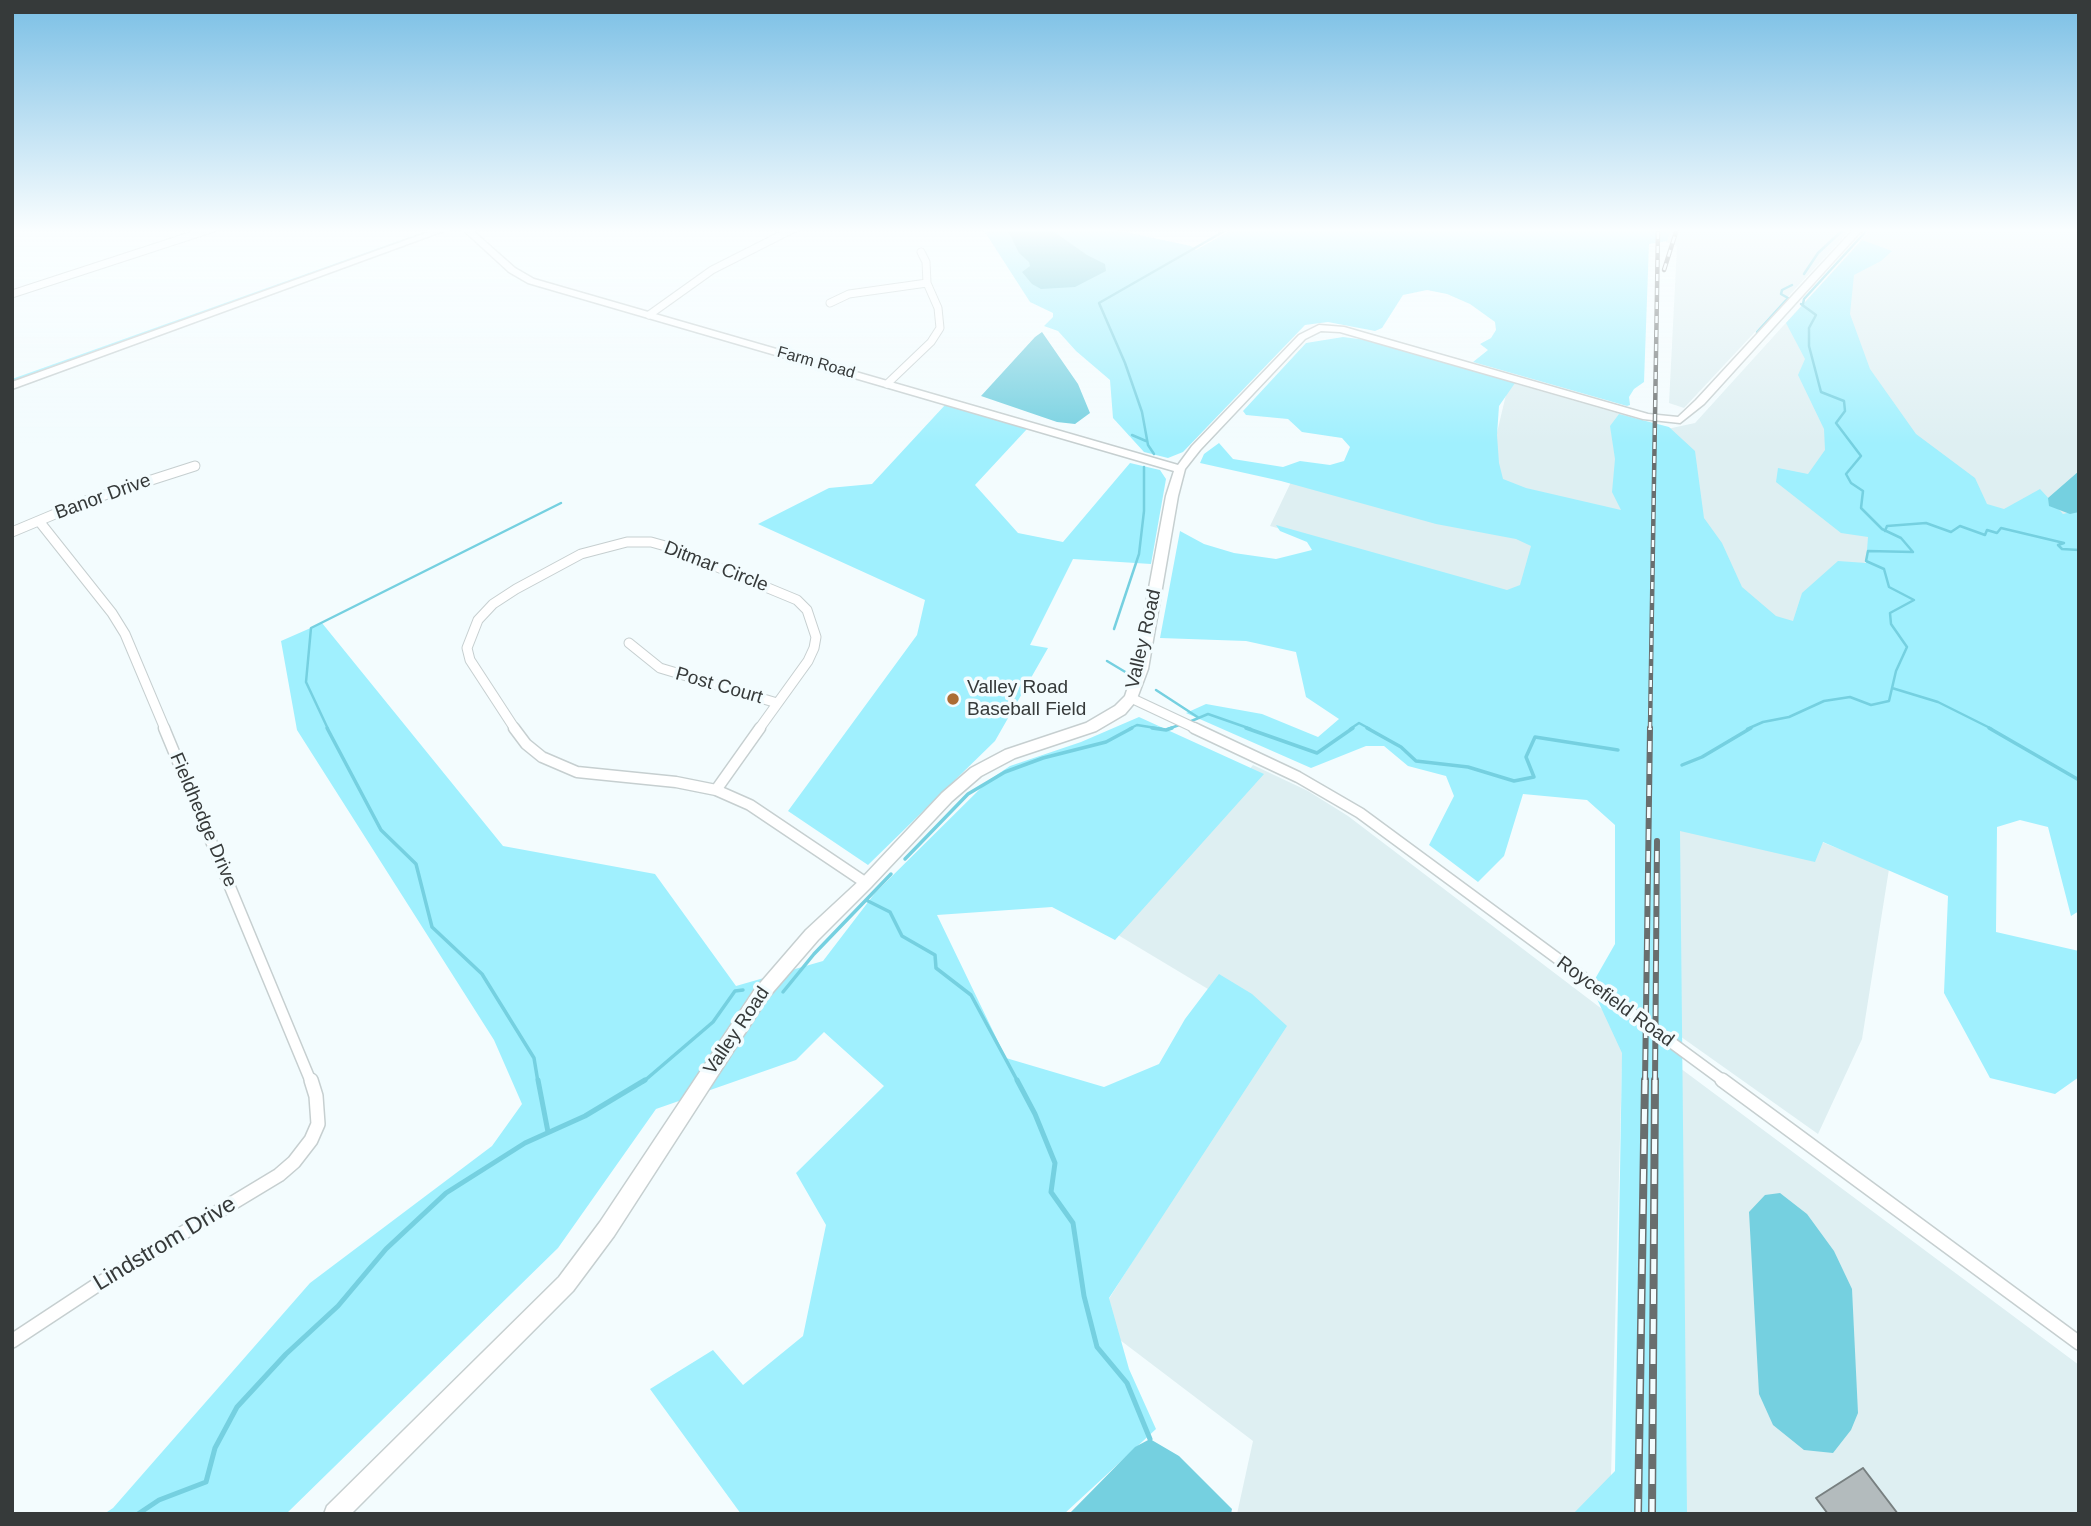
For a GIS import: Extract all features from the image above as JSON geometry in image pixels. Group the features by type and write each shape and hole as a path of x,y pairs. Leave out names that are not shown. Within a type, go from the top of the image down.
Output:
{"street":[{"path":"12,377 226,300"},
{"path":"12,386 249,300"},
{"name":"Farm Road","path":"598,300 1180,469"},
{"path":"649,315 670,300"},
{"path":"830,303 837,300"},
{"path":"887,384 931,342 940,328 934,300"},
{"name":"Valley Road","path":"335,1514 566,1284 607,1229 761,994 798,950 947,797 976,772 1010,754 1091,727 1120,710 1131,698 1141,668 1172,496 1180,469 1196,448 1302,337 1313,330 1324,328 1351,331 1647,417 1680,420 1700,402 1794,300"},
{"name":"Banor Drive","path":"12,532 120,489 195,466"},
{"name":"Fieldhedge Drive","path":"39,521 112,613 133,653 306,1066 318,1110 318,1124 311,1140"},
{"name":"Ditmar Circle","path":"716,790 808,661 814,648 814,622 797,600 668,547 651,542 627,542 582,554 516,589 493,604 478,620 467,648 470,660 516,731 542,757 577,772 676,782 716,790 750,805 866,883"},
{"name":"Post Court","path":"629,643 660,668 776,703"},
{"name":"Roycefield Road","path":"1131,698 1298,777 1360,813 2079,1343"},
{"name":"Lindstrom Drive","path":"12,1341 100,1283 279,1175 294,1162 311,1140"}],"shaded area":[{"path":"233,300 241,300 12,383 12,379"},
{"path":"1029,300 1400,300 1382,328 1375,331 1328,322 1305,325 1183,452 1168,458 1144,452 1113,418 1110,380 1076,351 1058,331 1044,326 1053,317 1053,313"},
{"path":"1461,300 1647,300 1644,382 1634,389 1629,397 1630,405 1627,406 1473,362 1488,350 1480,344 1491,338 1496,330 1495,322"},
{"path":"1674,300 1785,300 1684,408 1669,403"},
{"path":"1806,300 2079,300 2079,522 1876,547 1818,628 1667,593 1667,429 1695,423"},
{"path":"1807,300 1851,300 1850,314 1870,369 1916,434 1975,478 1987,504 2004,509 2040,489 2063,514 2079,510 2079,911 2071,916 2048,827 2020,820 1997,827 1996,932 2079,951 2079,1077 2055,1094 1990,1078 1944,993 1948,896 1823,842 1815,862 1680,831 1687,1514 1573,1514 1615,1471 1622,1053 1591,986 1615,944 1615,825 1587,800 1523,794 1504,856 1478,882 1429,845 1454,796 1446,776 1408,766 1384,746 1366,746 1311,768 1186,713 1206,704 1262,714 1318,737 1339,719 1306,697 1296,652 1246,641 1160,638 1180,531 1204,544 1234,553 1276,559 1312,550 1307,542 1280,531 1276,525 1507,590 1520,585 1531,546 1516,539 1436,524 1281,481 1200,463 1204,454 1219,443 1233,459 1283,467 1300,461 1330,465 1344,461 1350,447 1342,438 1302,432 1288,419 1246,415 1243,411 1306,343 1343,337 1367,340 1515,383 1499,406 1499,463 1503,479 1526,488 1621,510 1612,492 1615,459 1610,426 1619,414 1669,427 1695,451 1704,518 1722,543 1742,587 1776,616 1793,621 1802,593 1838,561 1866,563 1868,537 1841,533 1776,482 1778,468 1808,474 1825,450 1824,429 1798,375 1805,359 1786,323"},
{"path":"1042,332 1078,384 1090,413 1075,424 1057,422 981,396"},
{"path":"1509,382 1634,418 1626,517 1485,483"},
{"path":"945,405 1027,429 975,485 1018,533 1063,542 1130,463 1160,470 1166,479 1151,564 1073,559 1030,645 1048,648 995,741 868,865 788,811 917,635 925,600 758,524 829,488 872,484"},
{"path":"2079,471 2079,512 2070,514 2049,506 2048,498"},
{"path":"1291,482 1540,543 1525,597 1270,526"},
{"path":"322,623 503,846 655,874 736,986 823,961 875,893 989,780 1010,766 1081,742 1139,717 1264,774 1115,940 1052,907 937,915 1006,1058 1104,1087 1159,1064 1185,1019 1219,974 1252,994 1287,1026 1109,1298 1129,1369 1156,1429 1064,1514 741,1514 650,1389 713,1350 743,1385 803,1336 826,1225 796,1173 884,1086 824,1032 796,1060 656,1109 558,1248 286,1514 104,1514 113,1508 310,1283 492,1146 522,1104 494,1040 297,730 281,641"},
{"path":"1253,765 1308,791 1348,816 1623,1025 1610,1514 1237,1514 1253,1441 1095,1321 1278,1031 1113,932"},
{"path":"1677,826 1817,840 1889,869 1862,1039 1818,1134 1677,1034"},
{"path":"1680,1068 2079,1365 2079,1514 1683,1514"},
{"path":"1780,1193 1807,1214 1834,1251 1852,1289 1858,1413 1851,1430 1833,1453 1804,1450 1773,1425 1759,1394 1749,1212 1765,1195"},
{"path":"1150,1439 1179,1456 1232,1509 1231,1514 1069,1514 1135,1447"}],"building":[{"path":"1863,1468 1898,1514 1828,1514 1816,1498"}],"waterway":[{"path":"1104,300 1099,303 1125,363 1142,412 1148,445 1154,454"},
{"path":"1757,332 1786,300"},
{"path":"1801,304 1816,315 1809,328 1809,346 1821,392 1844,401 1845,411 1836,423 1861,456 1846,474 1851,483 1863,491 1861,508 1885,531"},
{"path":"1132,435 1146,441"},
{"path":"1114,629 1139,554 1144,511 1144,467"},
{"path":"328,729 306,682 311,628 561,503"},
{"path":"1885,531 1887,526 1926,523 1951,532 1960,526 1985,535 1987,530 1997,533 2001,528 2064,543 2058,545 2062,549 2079,550"},
{"path":"1885,531 1901,538 1913,552 1868,551 1866,561 1884,569 1889,587 1914,600 1890,613 1891,624 1907,647 1896,671 1892,688"},
{"path":"1107,661 1127,673"},
{"path":"1747,729 1763,722 1789,717 1824,701 1850,697 1871,705 1889,701 1892,688"},
{"path":"1892,688 1938,702 1992,729"},
{"path":"1156,690 1199,718"},
{"path":"1199,718 1208,714 1251,729"},
{"path":"1189,722 1199,718"},
{"path":"1350,729 1359,723 1370,729"},
{"path":"1168,729 1182,724"},
{"path":"1129,729 1137,725 1162,729"},
{"path":"327,728 381,830 416,864 432,927 482,974 534,1058 538,1082"},
{"path":"905,859 968,794 1005,772 1043,758 1106,742 1132,728"},
{"path":"1152,728 1172,728"},
{"path":"1246,728 1317,753 1353,728"},
{"path":"1367,728 1401,747 1416,761 1468,767 1514,781 1534,777 1526,757 1535,737 1618,750"},
{"path":"1682,765 1702,757 1751,728"},
{"path":"1989,728 2079,780"},
{"path":"783,992 814,954 891,874"},
{"path":"866,900 890,912 902,936 935,955 936,968 971,995 1018,1082"},
{"path":"643,1082 713,1022 735,991 743,990"},
{"path":"538,1080 548,1132"},
{"path":"138,1514 159,1500 206,1482 215,1448 237,1407 286,1354 338,1306 386,1249 446,1193 525,1143 585,1116 645,1080"},
{"path":"1017,1080 1035,1114 1055,1163 1051,1192 1073,1223 1084,1296 1097,1347 1127,1383 1150,1439"}],"railway":[{"path":"1650,729 1657,300"},
{"path":"1645,1082 1650,728"},
{"path":"1655,1082 1657,841"},
{"path":"1638,1514 1645,1080"},
{"path":"1652,1514 1655,1080"}],"place":[{"name":"Valley Road Baseball Field","path":"953,699"}]}
